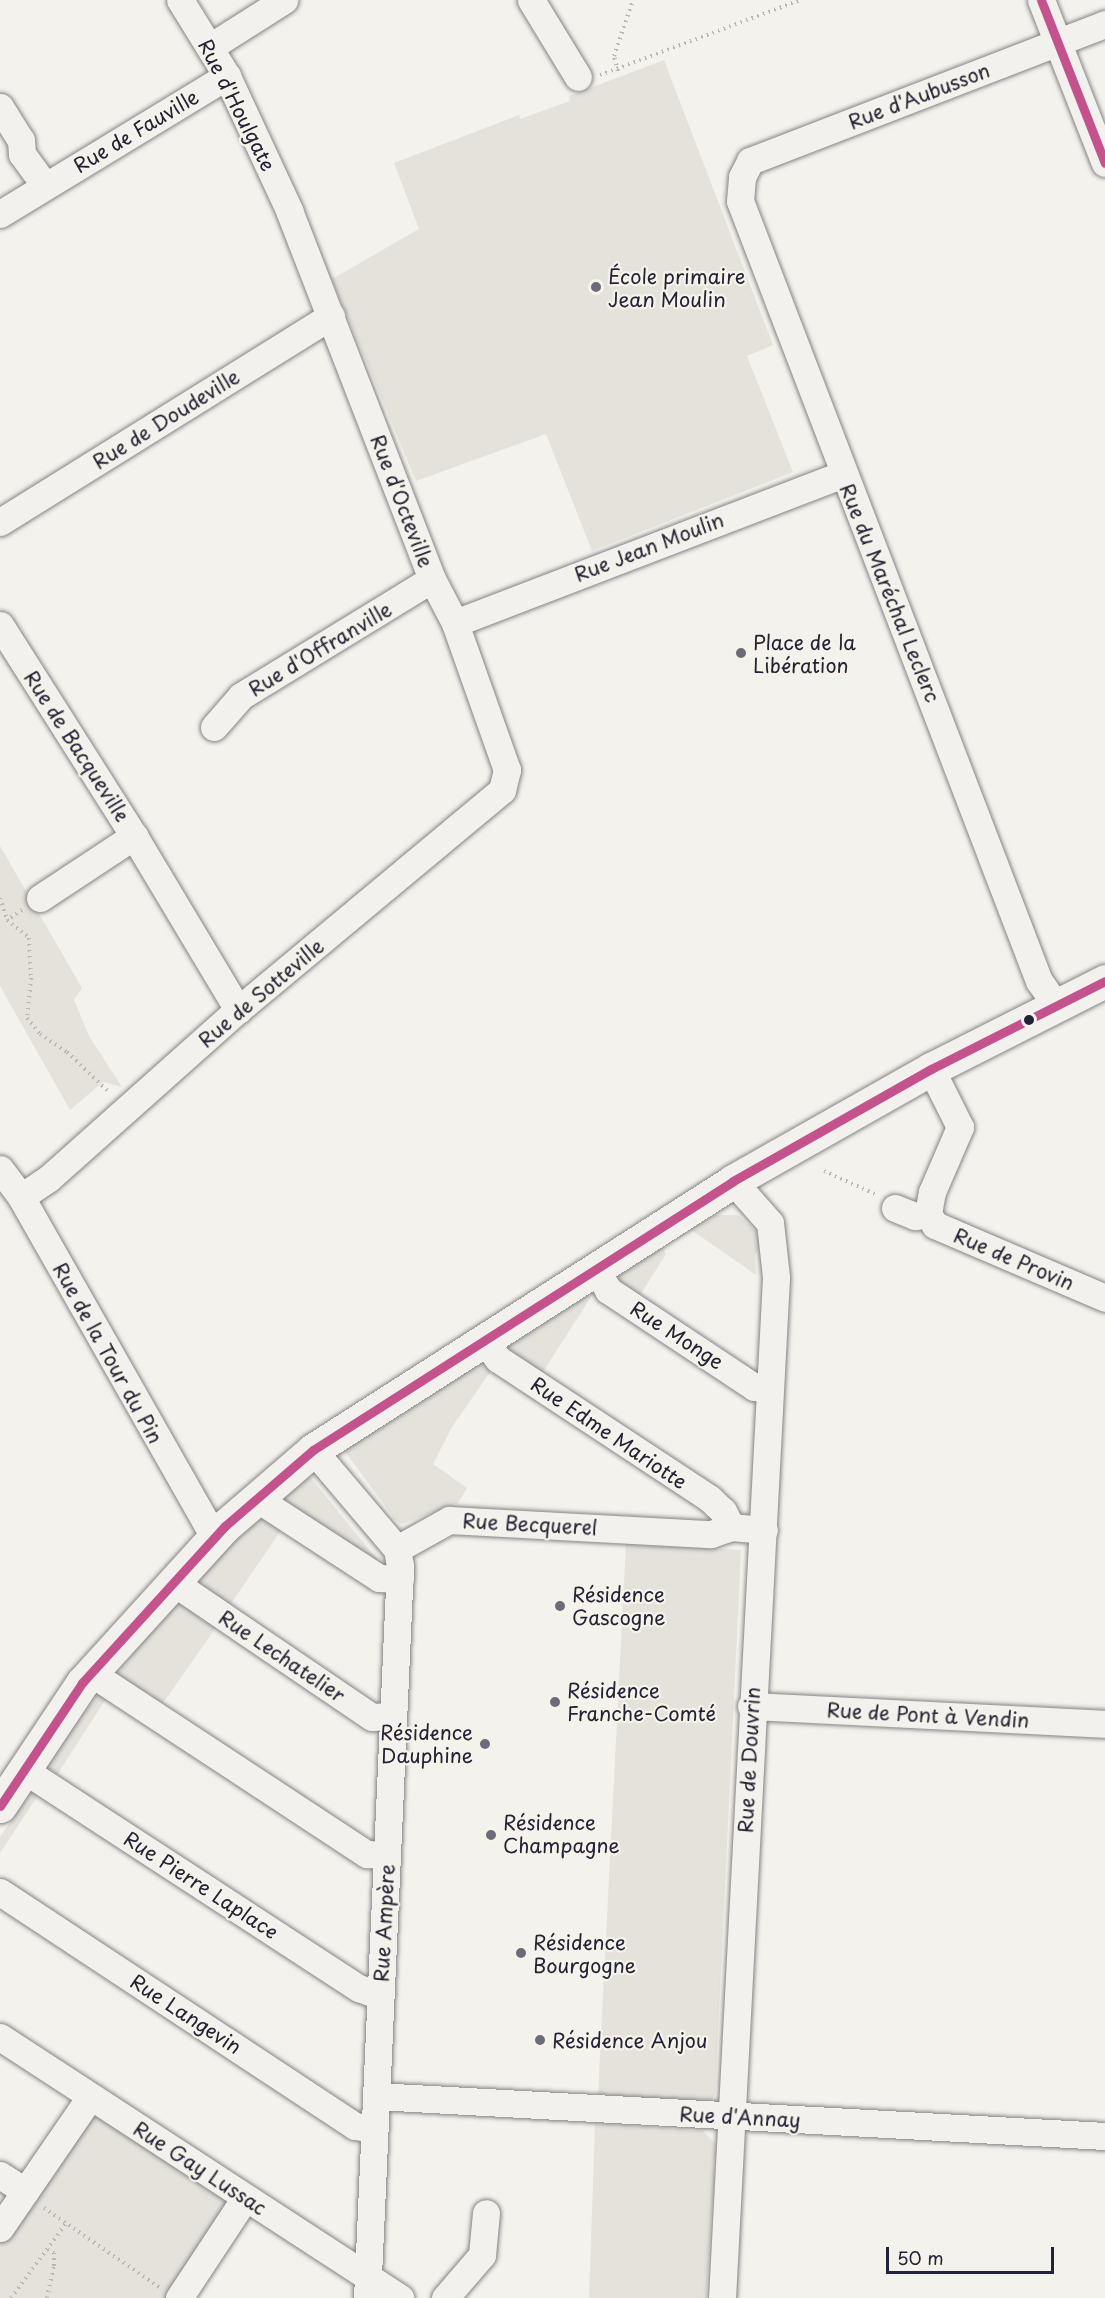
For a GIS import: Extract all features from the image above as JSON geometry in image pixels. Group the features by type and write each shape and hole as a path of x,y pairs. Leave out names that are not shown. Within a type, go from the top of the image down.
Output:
{"street":[{"name":"Rue d'Houlgate","path":"180,0 227,76 290,212"},
{"path":"210,47 284,0"},
{"path":"531,0 578,76"},
{"path":"1041,0 1105,163"},
{"name":"Rue d'Aubusson","path":"742,177 750,161 1105,24"},
{"name":"Rue de Fauville","path":"0,214 227,76"},
{"path":"0,107 21,140 11,158 45,186"},
{"name":"Rue du Maréchal Leclerc","path":"742,177 740,201 843,474 1039,981 1056,1005"},
{"name":"Rue d'Octeville","path":"290,212 432,579 455,623 507,770 502,790"},
{"name":"Rue de Doudeville","path":"0,522 331,316"},
{"name":"Rue Jean Moulin","path":"455,623 843,474"},
{"name":"Rue d'Offranville","path":"214,727 241,696 432,579"},
{"name":"Rue de Bacqueville","path":"0,625 134,836 238,1010"},
{"name":"Rue de Sotteville","path":"21,1197 48,1179 238,1010 502,790"},
{"name":"Rue de Bacqueville","path":"40,898 134,836"},
{"path":"0,1806 91,1673 214,1537 313,1450 733,1181 931,1069 1105,981"},
{"path":"928,1214 932,1192 960,1127 931,1069"},
{"name":"Rue de la Tour du Pin","path":"0,1168 21,1197 214,1537"},
{"name":"Rue de Douvrin","path":"722,2298 751,1706 764,1530 776,1277 770,1223 733,1181"},
{"name":"Rue de Provin","path":"895,1208 915,1216 928,1214 935,1225 1105,1298"},
{"name":"Rue Monge","path":"595,1268 608,1290 754,1387 770,1388"},
{"name":"Rue Edme Mariotte","path":"484,1341 498,1359 710,1499 723,1511 731,1527"},
{"path":"313,1450 397,1549"},
{"path":"256,1498 379,1578 400,1579"},
{"name":"Rue Becquerel","path":"397,1549 449,1520 711,1534 731,1527 764,1530"},
{"name":"Rue Ampère","path":"367,2286 400,1579 397,1549"},
{"name":"Rue Lechatelier","path":"173,1582 372,1717 393,1716"},
{"path":"91,1673 367,1854 387,1854"},
{"name":"Rue de Pont à Vendin","path":"751,1706 1105,1724"},
{"name":"Rue Pierre Laplace","path":"24,1770 359,1988 380,1996"},
{"name":"Rue Langevin","path":"0,1892 355,2126 374,2129"},
{"name":"Rue Gay Lussac","path":"0,2037 245,2198 367,2286 401,2298"},
{"path":"0,2228 90,2097"},
{"name":"Rue d'Annay","path":"376,2097 1105,2136"},
{"path":"0,2175 26,2192"},
{"path":"181,2297 245,2198"},
{"path":"445,2298 482,2255 486,2213"}],"path":[{"path":"633,0 614,56 618,70 801,0"},
{"path":"0,898 7,920 29,938 31,978 27,1018 40,1034 67,1052 127,1108"},
{"path":"7,920 40,898"},
{"path":"824,1171 894,1202 895,1208"},
{"path":"26,2192 171,2296 181,2297"},
{"path":"11,2298 41,2253 48,2250 67,2222"},
{"path":"47,2298 54,2266 54,2253 48,2250"}],"shaded area":[{"name":"École primaire Jean Moulin","path":"664,60 773,345 747,356 793,472 592,551 546,434 416,481 332,279 419,229 394,163 519,115 520,119 570,101 569,96"},
{"path":"0,846 82,988 74,1000 89,1036 122,1087 103,1082 70,1110 0,986"},
{"path":"716,1215 738,1215 756,1231 760,1248 755,1255 756,1275 690,1229"},
{"path":"660,1244 666,1254 637,1300 621,1287 619,1274"},
{"path":"583,1296 591,1297 539,1378 509,1353 509,1343"},
{"path":"477,1365 493,1368 452,1427 433,1464 467,1488 458,1503 402,1524 396,1521 344,1450"},
{"path":"305,1478 311,1478 380,1563 284,1502 285,1494"},
{"path":"254,1519 264,1519 282,1529 226,1611 197,1592 196,1576"},
{"path":"626,1543 741,1550 715,2096 705,2105 598,2094"},
{"path":"173,1605 182,1605 217,1626 161,1706 116,1674"},
{"path":"109,1694 55,1778 46,1770 47,1765 96,1696"},
{"path":"32,1791 41,1791 0,1853 0,1837"},
{"path":"96,2110 230,2198 171,2298 0,2298 0,2241"},
{"path":"595,2123 703,2131 716,2144 706,2298 589,2298"}],"transit line":[{"path":"1041,0 1105,163"},
{"path":"0,1806 82,1683 225,1526 313,1450 733,1181 931,1069 1105,981"}],"place":[{"name":"École primaire Jean Moulin","path":"596,287"},
{"name":"Place de la Libération","path":"741,653"},
{"name":"Résidence Gascogne","path":"560,1606"},
{"name":"Résidence Franche-Comté","path":"555,1702"},
{"name":"Résidence Dauphine","path":"485,1744"},
{"name":"Résidence Champagne","path":"491,1835"},
{"name":"Résidence Bourgogne","path":"521,1953"},
{"name":"Résidence Anjou","path":"540,2040"}]}
